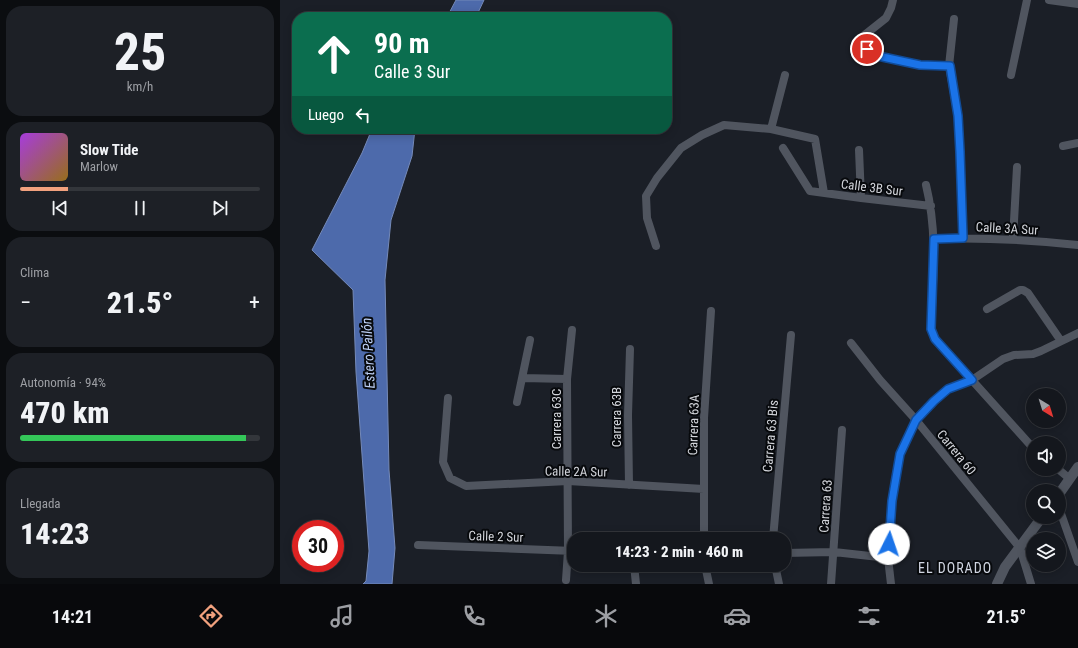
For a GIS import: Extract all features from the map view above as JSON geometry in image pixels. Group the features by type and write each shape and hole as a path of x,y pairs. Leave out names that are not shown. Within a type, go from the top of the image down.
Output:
{"street":[{"path":"893,0 886,18 857,41 878,56 920,65 950,66"},
{"path":"1011,75 1027,0"},
{"path":"1049,0 1078,4"},
{"path":"954,19 950,66 958,116 963,238"},
{"path":"771,129 785,75"},
{"path":"656,246 647,218 646,196 657,178 681,148 702,135 724,125 771,129 815,139 824,193"},
{"path":"1063,146 1078,143"},
{"name":"Calle 3B Sur","path":"783,148 810,191 931,206"},
{"path":"859,150 861,198"},
{"path":"1013,239 1017,167"},
{"path":"926,185 931,206 934,239 931,329 935,339 1026,440"},
{"name":"Calle 3A Sur","path":"934,239 1013,239 1078,244"},
{"path":"987,309 1020,290 1023,290 1028,293 1061,341"},
{"name":"Carrera 63A","path":"704,532 704,418 711,311"},
{"name":"Carrera 63C","path":"570,532 567,380 572,330"},
{"path":"891,584 888,558 892,501 900,454 916,420 948,389 972,380 1004,359 1014,355 1032,354 1041,351 1078,334"},
{"name":"Carrera 63 Bis","path":"774,532 792,335"},
{"path":"517,402 530,340"},
{"name":"Carrera 60","path":"851,343 1020,548 1031,584"},
{"name":"Carrera 63B","path":"629,485 628,415 630,349"},
{"path":"523,378 567,380"},
{"name":"Calle 2A Sur","path":"448,398 443,462 450,478 466,486 568,481 704,489"},
{"name":"Carrera 63","path":"831,584 842,430"},
{"path":"1066,484 1078,467"},
{"path":"1066,475 1070,478"},
{"path":"997,584 1005,567 1037,524"},
{"path":"1065,524 1078,562"},
{"name":"Calle 2 Sur","path":"418,545 567,551"},
{"path":"791,553 834,552 888,558"},
{"name":"Carrera 63C","path":"566,580 567,572"},
{"path":"635,572 636,584"},
{"path":"706,572 709,584"},
{"path":"776,572 779,584"}],"water":[{"path":"456,0 484,0 478,12 450,12"},
{"name":"Estero Pailón","path":"370,134 414,134 412,156 391,220 385,280 389,470 395,548 392,584 363,584 366,581 369,551 356,372 353,290 312,250 362,153"}],"district":[{"name":"EL DORADO","path":"955,568"}],"route":[{"path":"867,49 878,56 920,65 950,66 958,116 963,238 934,239 931,329 935,339 972,380 948,389 916,420 900,454 892,501 889,544"}]}
